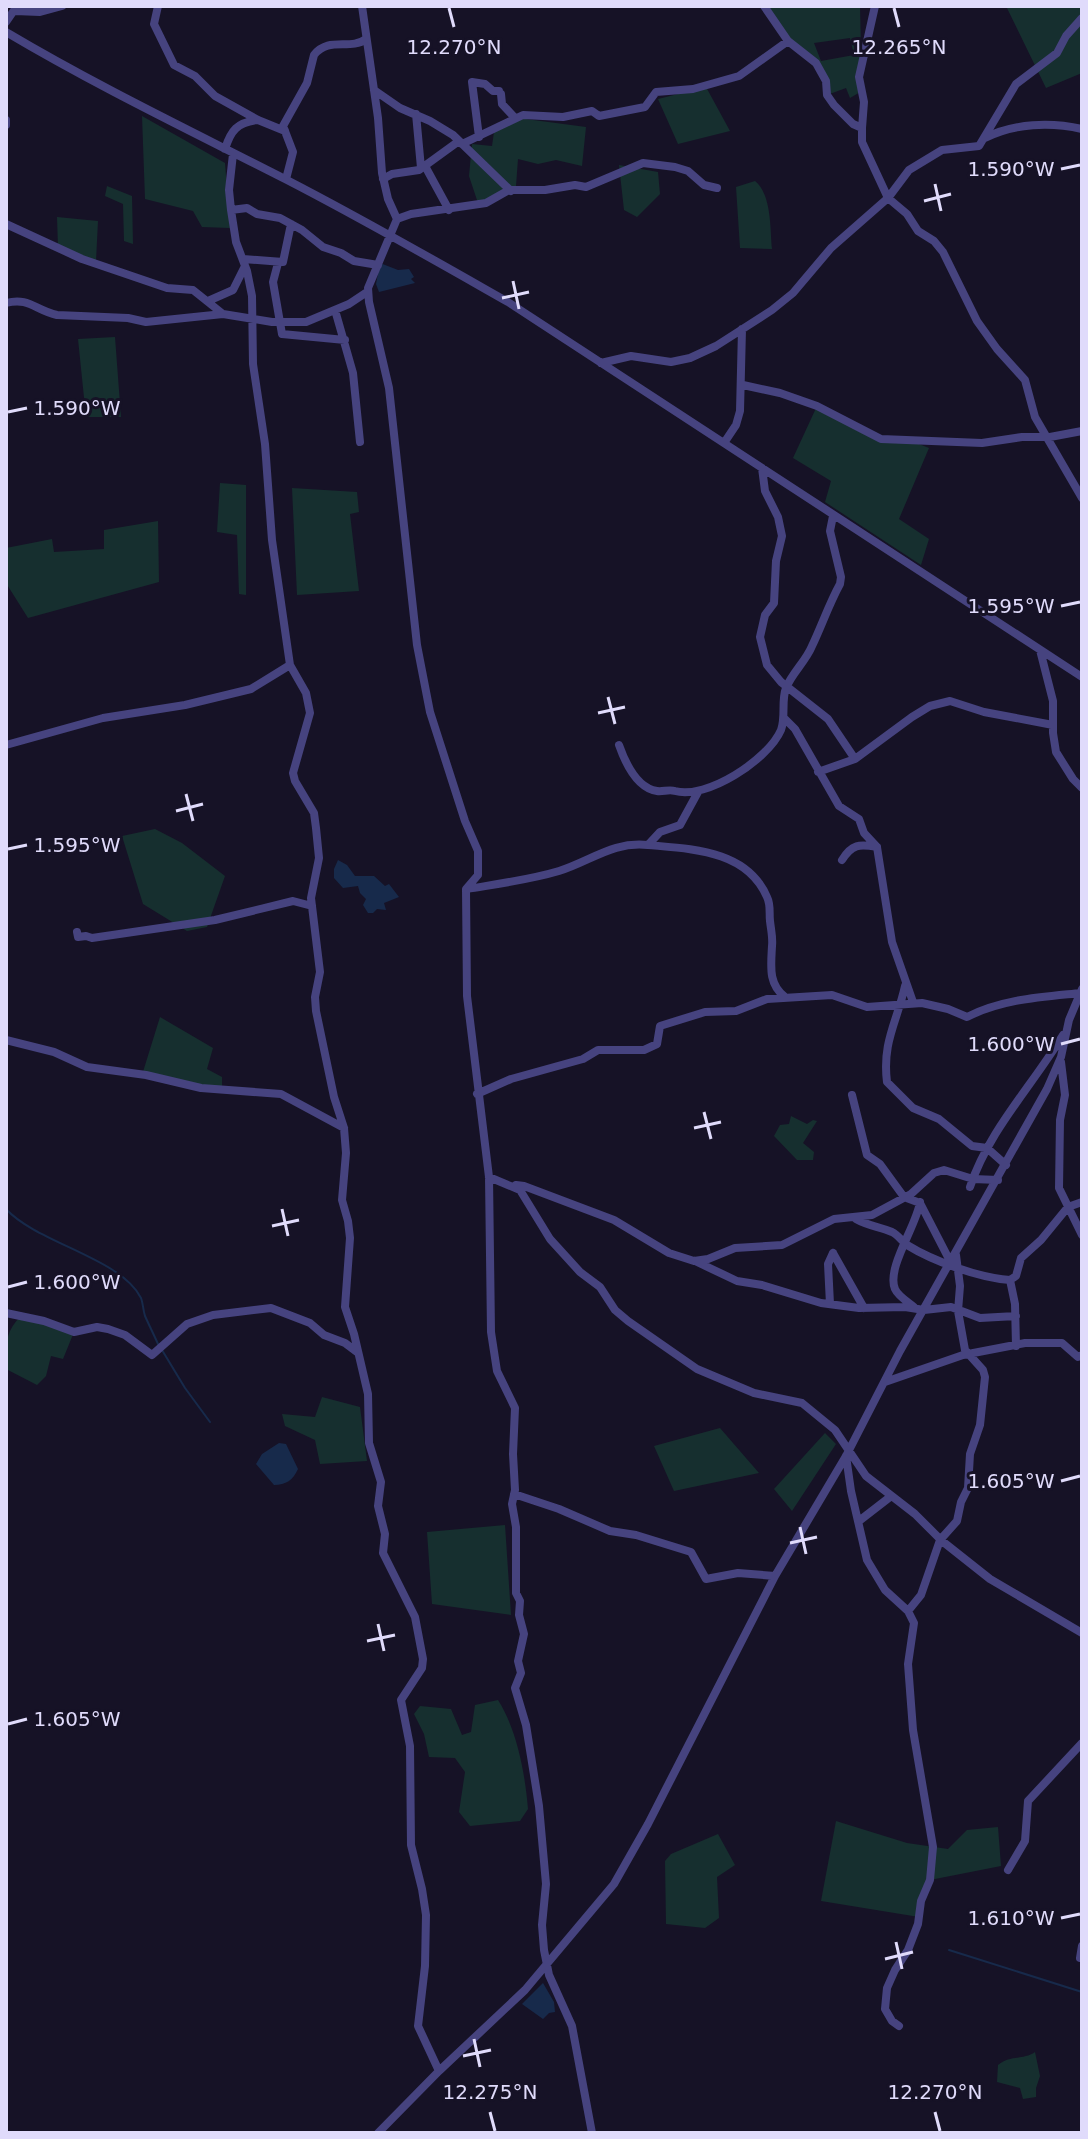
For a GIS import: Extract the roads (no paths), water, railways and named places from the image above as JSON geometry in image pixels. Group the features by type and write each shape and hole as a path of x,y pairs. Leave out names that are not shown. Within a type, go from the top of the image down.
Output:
{"street":[{"path":"6,22 16,8 40,12 62,6"},
{"path":"158,6 154,24 170,60 195,76 215,96 285,131"},
{"path":"764,6 788,41 816,63 826,81 827,95 853,124 862,128"},
{"path":"875,6 859,77 864,102 862,142 888,198 907,214 918,231 942,249 977,321 1025,380 1031,407 1082,498"},
{"path":"362,7 383,179 397,219 367,292 389,388 417,645 430,712 465,821 478,851 478,875 466,889 467,996 489,1177 490,1320 497,1371 515,1408 512,1504 516,1527 516,1585 524,1634 518,1661 521,1673 515,1688 526,1725 539,1806 546,1884 543,1935 548,1966 552,1983 572,2026 592,2133"},
{"path":"601,363 637,355 663,363 702,353 793,293 839,240 888,198 909,170 942,150 979,146 1016,84 1057,53 1066,36 1082,18"},
{"path":"6,32 92,81 286,179 508,302 1082,677"},
{"path":"286,179 293,152 283,125 307,83 314,55 318,49 333,44 359,44 366,39"},
{"path":"383,179 423,167 460,142 479,137 515,118 531,114 570,117 592,111 599,116 631,111 648,105 656,92 693,89 739,76 788,41"},
{"path":"479,137 472,82 485,84 493,91 500,92 502,104 515,118"},
{"path":"374,90 444,129 511,191"},
{"path":"376,106 392,102"},
{"path":"416,114 423,167 449,210"},
{"path":"258,120 240,124 229,137 229,190 236,242 252,296 253,364 265,444 272,540 290,665 306,693 310,713 293,773 315,820 319,858 314,875 312,906 320,972 315,997 334,1097 344,1128 346,1153 342,1200 350,1238 345,1307 368,1394 369,1443 381,1482 378,1506 385,1534 383,1553 415,1617 423,1659 422,1668 401,1700 410,1746 411,1845 426,1915 425,1966 418,2026 439,2071"},
{"path":"984,138 1043,124 1082,129"},
{"path":"397,219 411,214 486,203 507,191 575,185 586,187 649,163 688,171 704,185 717,188"},
{"path":"231,210 251,209 257,214 277,217 302,230 323,247 354,261 378,265"},
{"path":"6,224 74,256 167,288 193,290 223,314"},
{"path":"244,263 278,263 285,260 291,224"},
{"path":"208,301 233,290 244,263"},
{"path":"278,263 273,282 281,332 285,335 345,340"},
{"path":"6,303 23,300 62,316 126,317 146,322 223,314 280,323 306,322 367,292"},
{"path":"335,310 353,373 360,442"},
{"path":"724,443 738,419 743,385 742,329"},
{"path":"743,385 817,406 881,439 982,443 1082,431"},
{"path":"762,468 765,491 778,517 782,536 776,561 774,603 765,615 760,637 767,665 786,686 828,719 855,759"},
{"path":"619,745 628,765 642,784 656,791 684,794 698,792 735,774 764,753 779,735 784,718 786,686 813,646 840,584 830,531 833,516"},
{"path":"1040,650 1053,701 1056,752 1082,788"},
{"path":"6,745 103,718 185,705 251,689 290,665"},
{"path":"818,772 855,759 930,706 950,701 984,712 1053,725"},
{"path":"784,718 795,729 839,806 859,819 864,833 877,847 892,942 913,1002"},
{"path":"648,845 660,832 680,825 698,792"},
{"path":"466,889 559,871 611,847 632,843 711,854 734,861 751,872 769,903 771,970 774,987 785,997"},
{"path":"842,860 851,847 860,844 877,847"},
{"path":"77,932 78,937 92,938 215,920 293,901 312,906"},
{"path":"906,985 887,1047 887,1082 913,1108 939,1119 972,1146 987,1148 1006,1165"},
{"path":"378,2133 548,1966 602,1900 634,1850 775,1576 885,1382 919,1309 954,1265 956,1254 1047,1089 1061,1057 1067,1028 1081,991 1025,998 980,1010 967,1017 948,1009 913,1002 869,1007 832,995 758,1001 736,1011 705,1012 660,1026 657,1032 659,1040 654,1047 598,1050 583,1059 511,1079 477,1094"},
{"path":"971,1183 987,1148 1012,1107 1041,1071 1067,1028"},
{"path":"6,1040 54,1052 87,1067 201,1088 281,1094 344,1128"},
{"path":"1061,1057 1065,1095 1060,1120 1059,1188 1082,1235"},
{"path":"852,1095 867,1155 880,1164 904,1197 920,1203 954,1265 960,1286 958,1311 965,1350 983,1370 985,1377 980,1425 972,1445 968,1488 957,1521 940,1540 921,1595 908,1611"},
{"path":"694,1261 735,1248 782,1245 827,1222 872,1215 911,1194 934,1173 944,1170 971,1183 998,1180"},
{"path":"489,1177 524,1186 592,1211 638,1233 669,1253 737,1281 830,1304 864,1308 951,1307 980,1318 1016,1316"},
{"path":"919,1309 895,1289 896,1268 917,1217 920,1185"},
{"path":"515,1186 531,1203 550,1239 580,1272 600,1287 615,1310 628,1321 697,1369 754,1393 802,1403 835,1430 847,1453 866,1476 906,1507 940,1540 990,1579 1082,1633"},
{"path":"856,1219 894,1233 904,1243 982,1277 1010,1280 1016,1276 1021,1258 1041,1240 1068,1207 1082,1202"},
{"path":"830,1304 828,1264 833,1253 864,1308"},
{"path":"1010,1280 1016,1316 1016,1346"},
{"path":"6,1313 44,1321 74,1332 97,1327 108,1329 125,1335 152,1355 187,1324 213,1315 271,1308 310,1323 324,1335 345,1343 357,1352"},
{"path":"885,1382 969,1354 1046,1341 1062,1343 1078,1357 1082,1355"},
{"path":"847,1453 851,1491 867,1560 885,1590 908,1611 914,1623 908,1664 913,1730 933,1847 930,1880 921,1901 918,1924 887,1988 885,2009 899,2026"},
{"path":"514,1494 610,1531 636,1535 691,1552 708,1579 738,1573 775,1576"},
{"path":"859,1521 890,1497"},
{"path":"1008,1870 1025,1841 1028,1801 1082,1743"},
{"path":"1080,1958 1082,1946"}],"water":[{"path":"380,263 398,270 409,269 415,283 379,292 376,284"},
{"path":"338,860 347,865 355,876 374,876 385,886 389,884 399,897 384,903 386,910 377,909 368,913 363,905 366,899 358,886 343,888 334,878"},
{"path":"279,1443 286,1444 298,1469 289,1481 274,1485 256,1464 262,1454"},
{"path":"543,1983 554,2002 555,2012 543,2019 522,2004"}],"waterway":[{"path":"6,1209 37,1232 98,1261 131,1284 141,1298 145,1316 158,1344"},
{"path":"162,1350 210,1422"},
{"path":"949,1950 1082,1992"}]}
